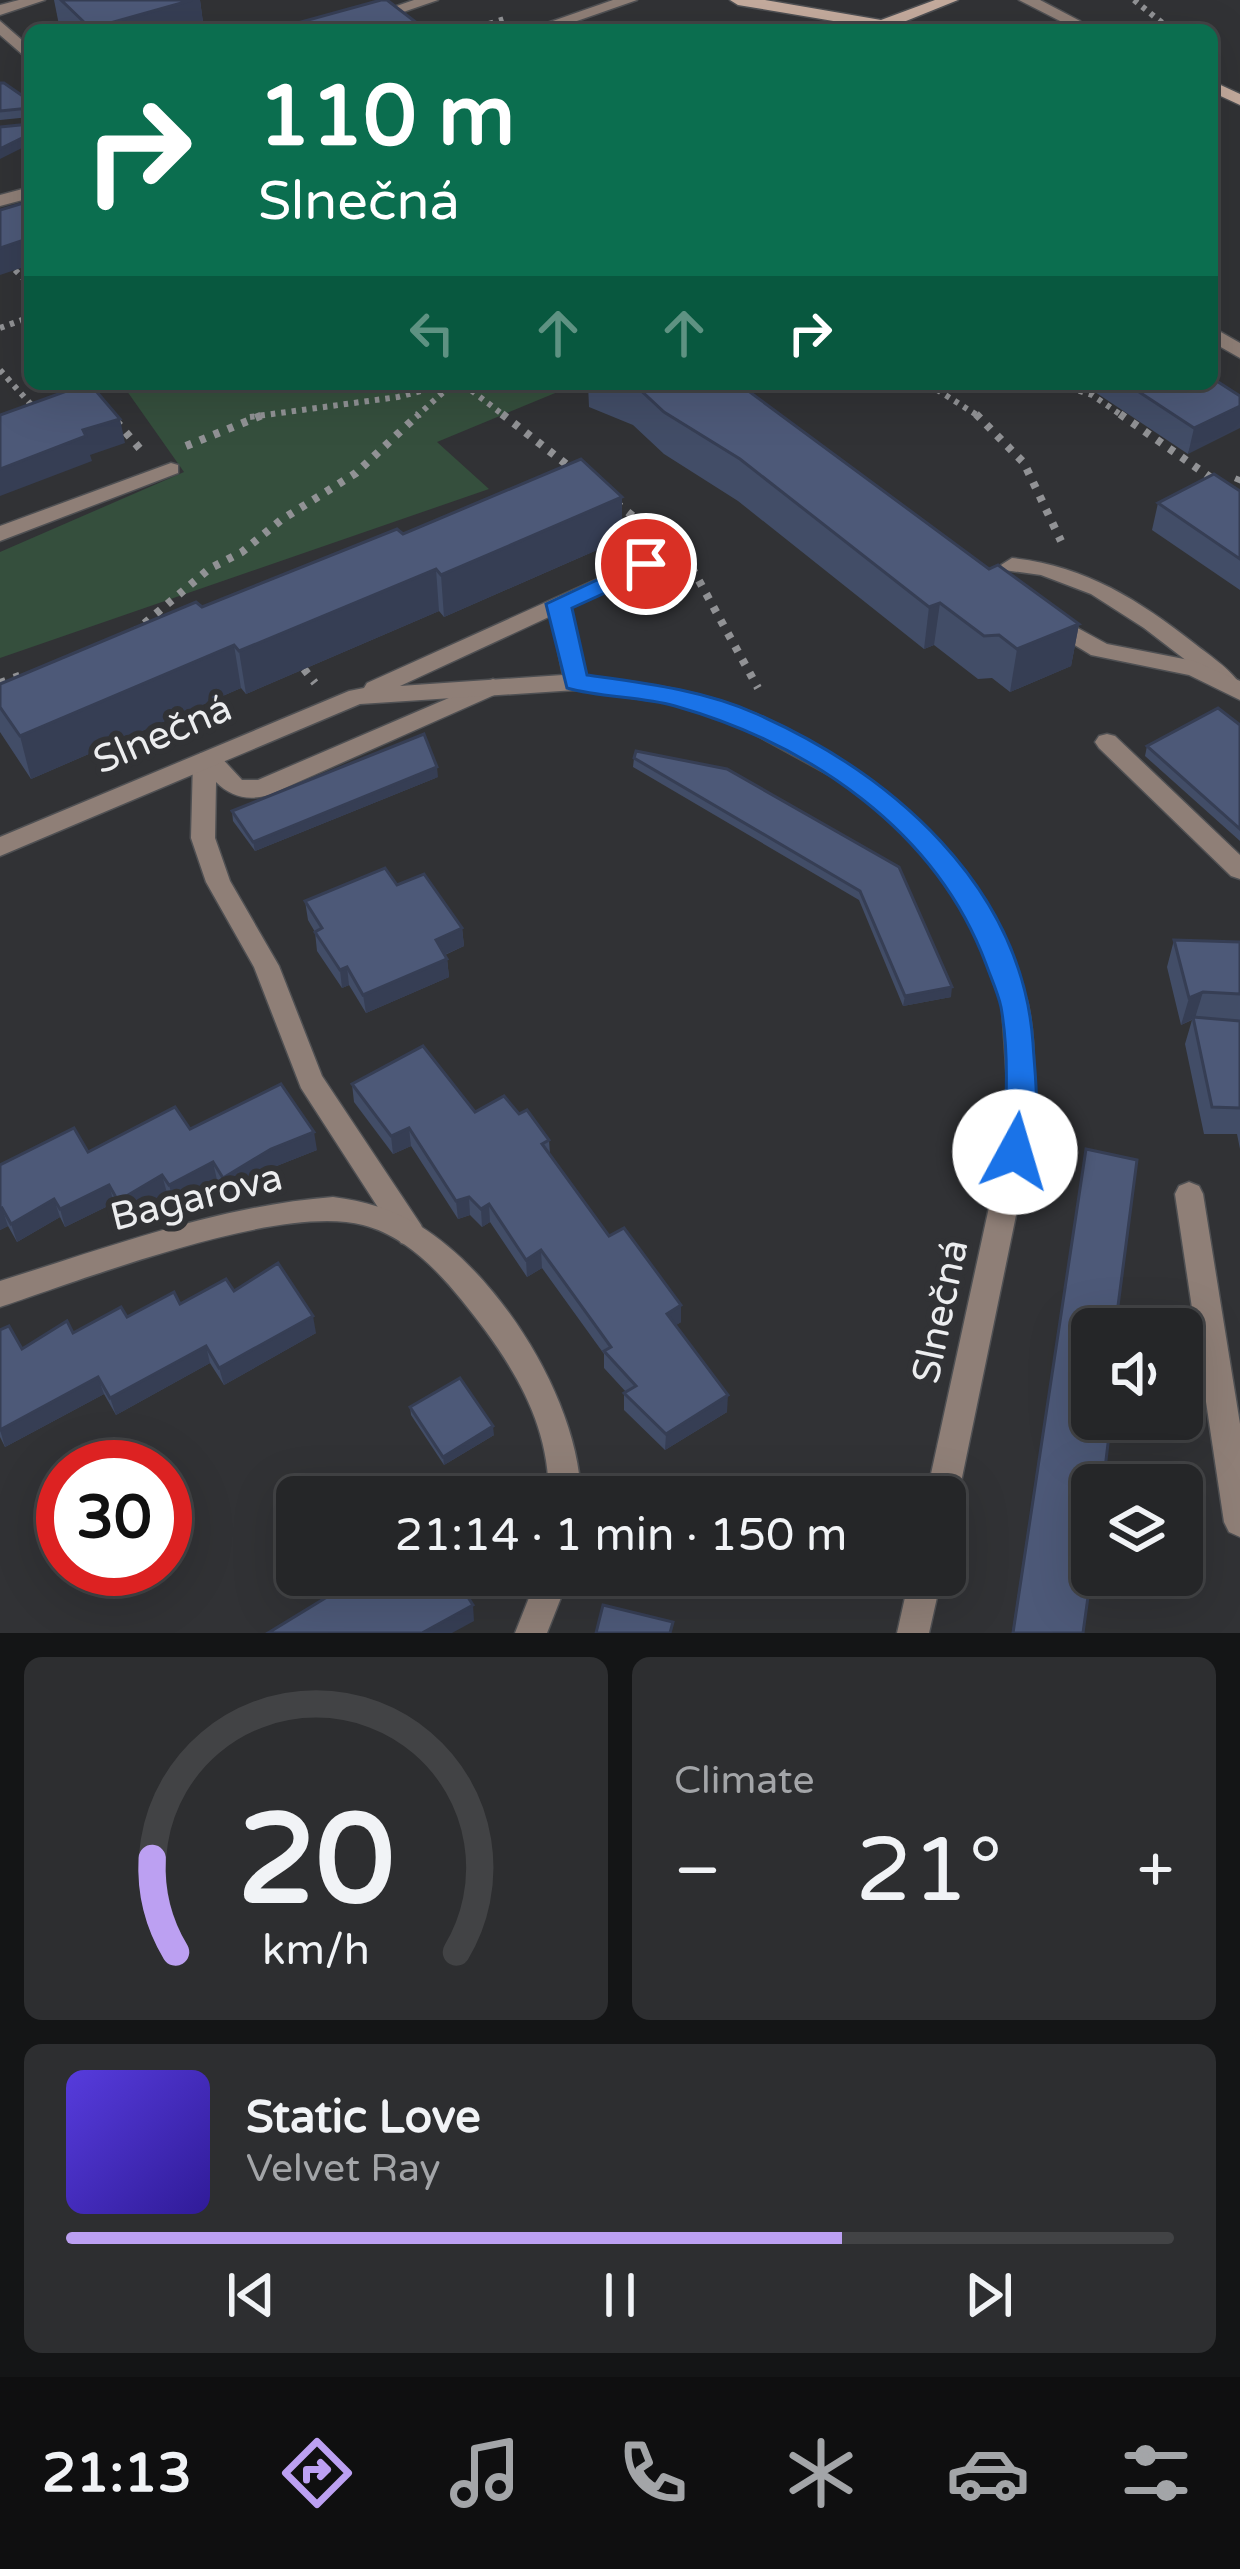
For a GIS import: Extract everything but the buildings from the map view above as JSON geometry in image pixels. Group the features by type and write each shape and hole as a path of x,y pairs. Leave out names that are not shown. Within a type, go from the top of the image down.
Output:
{"street":[{"path":"0,10 37,0"},
{"path":"354,24 430,0"},
{"path":"554,24 628,0"},
{"path":"738,0 875,24"},
{"path":"884,24 950,0"},
{"path":"1027,0 1072,21"},
{"path":"0,26 24,50"},
{"path":"0,534 162,469"},
{"name":"Slnečná","path":"0,848 357,697 646,564"},
{"path":"1050,567 1083,578 1233,686 1195,669 1102,651 1076,639 1012,586 1050,567"},
{"path":"559,604 576,682"},
{"name":"Slnečná","path":"357,697 576,682 671,695 746,719 859,781 914,828 953,873 986,925 1016,1005 1021,1095 1015,1152 946,1476"},
{"path":"207,760 236,788 261,789 493,686"},
{"path":"1107,742 1240,870"},
{"name":"Bagarova","path":"207,760 203,838 218,882 266,966 310,1080 411,1234"},
{"path":"1190,1194 1240,1522"},
{"name":"Bagarova","path":"0,1294 208,1230 298,1210 360,1210 411,1234 458,1269 532,1371 557,1426 563,1476"},
{"path":"531,1633 546,1596"},
{"path":"913,1633 921,1596"}],"path":[{"path":"1135,0 1164,24"},
{"path":"496,14 504,19"},
{"path":"1153,14 1157,24"},
{"path":"15,270 24,279"},
{"path":"0,370 37,411"},
{"path":"114,419 162,469 253,416 426,390"},
{"path":"129,637 209,569 242,552 280,520 356,473 444,390"},
{"path":"940,390 959,399 1009,447 1042,496 1048,527 1083,578"},
{"path":"1077,390 1092,395 1237,495 1240,477"},
{"path":"19,417 55,406"},
{"path":"129,637 151,629"},
{"path":"129,637 139,652"},
{"path":"304,669 312,679"},
{"path":"0,683 32,671"},
{"path":"178,715 188,728"},
{"path":"95,751 105,765"}],"green space":[{"path":"126,390 563,390 437,442 489,489 0,658 0,552 184,472"}],"route":[{"path":"646,564 559,604 576,682 671,695 746,719 859,781 914,828 953,873 986,925 1016,1005 1021,1095 1015,1152"}]}
